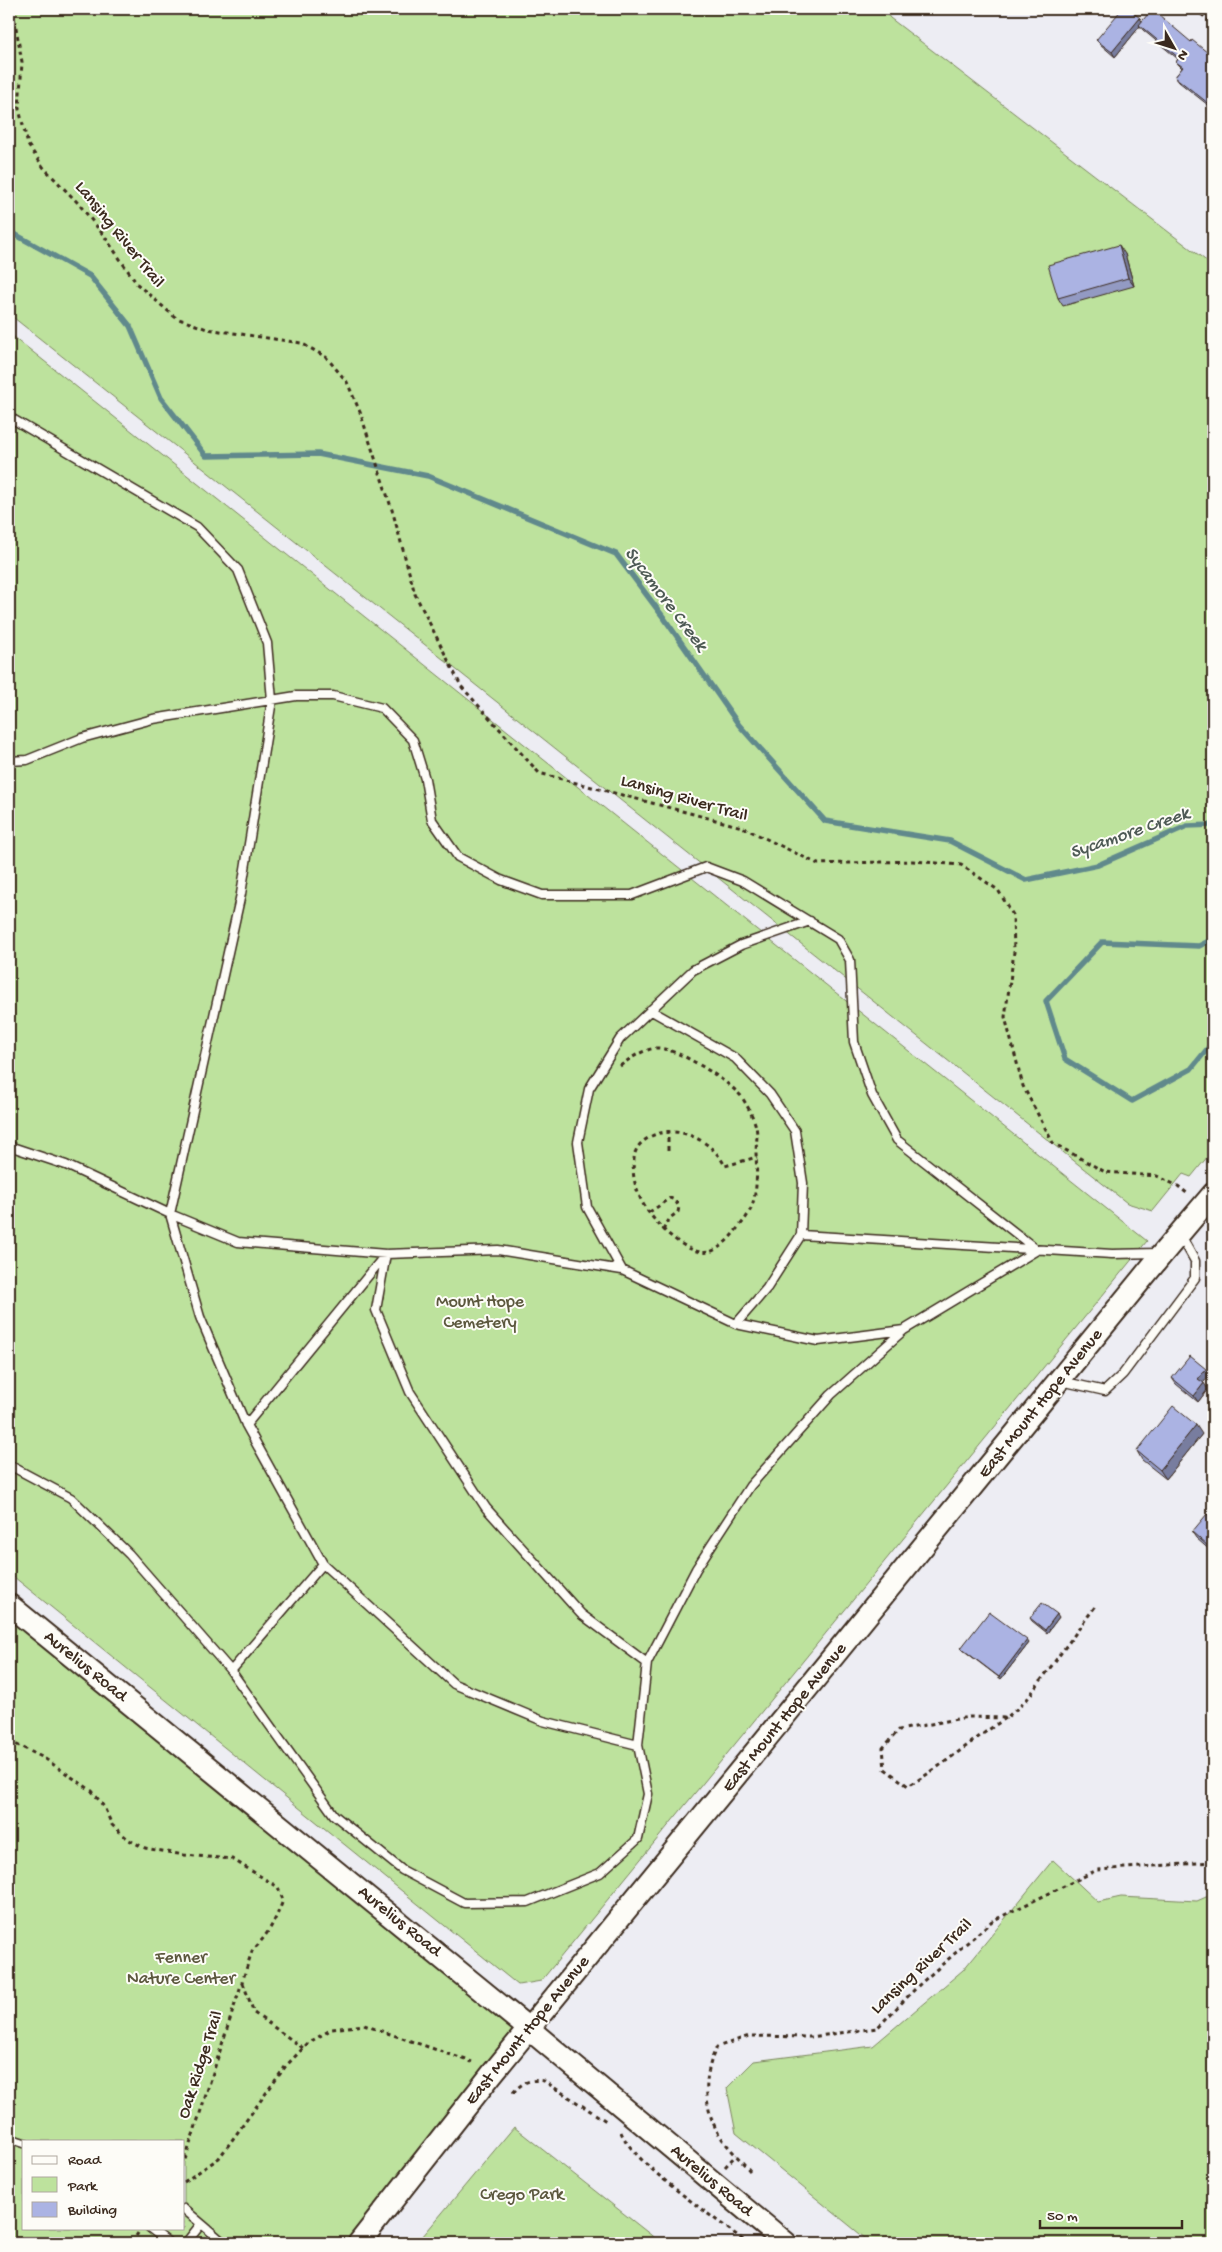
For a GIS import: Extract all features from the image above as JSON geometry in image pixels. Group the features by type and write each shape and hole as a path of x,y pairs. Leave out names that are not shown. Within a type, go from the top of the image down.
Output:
{"street":[{"name":"East Mount Hope Avenue","path":"359,2243 530,2029 1213,1194"},
{"name":"Aurelius Road","path":"9,1604 530,2029 786,2243"}],"lane":[{"path":"9,416 197,527 238,570 267,642 272,700 241,894 170,1214 200,1317 246,1426 323,1564 454,1684 543,1720 638,1745"},
{"path":"9,761 27,760 82,738 154,719 296,696 333,696 382,708 413,740 425,779 432,820 458,857 501,880 542,895 632,894 706,867 743,881 838,938 850,960 854,1042 872,1095 897,1140 1037,1250"},
{"path":"622,1270 587,1207 578,1142 589,1089 620,1039 693,970 741,946 810,921"},
{"path":"650,1010 735,1058 770,1094 795,1131 803,1183 801,1235 767,1288 736,1324"},
{"path":"9,1146 66,1166 170,1214 238,1242 386,1254 498,1250 622,1270 736,1324 818,1342 904,1330"},
{"path":"1060,1381 1105,1391 1123,1374 1195,1278 1195,1261 1180,1234"},
{"path":"801,1235 1112,1254 1163,1253"},
{"path":"9,1465 71,1498 129,1554 231,1671 334,1815 402,1870 464,1903 528,1902 600,1873 638,1840 648,1794 638,1745 647,1663 696,1569 750,1486 830,1395 904,1330 1037,1250"},
{"path":"246,1426 386,1254"},
{"path":"386,1254 376,1310 410,1392 486,1508 581,1614 647,1663"},
{"path":"231,1671 323,1564"},
{"path":"9,2138 22,2141"},
{"path":"185,2210 224,2243"},
{"path":"186,2243 202,2224"},
{"path":"153,2230 169,2243"}],"path":[{"path":"1194,9 1213,24"},
{"name":"Lansing River Trail","path":"9,13 15,22 22,62 19,108 28,145 44,168 78,203 105,237 137,284 176,318 207,329 301,343 326,357 347,382 360,412 415,594 460,686 539,773 742,827 818,864 913,861 961,865 998,890 1013,915 1014,952 1005,1017 1023,1086 1053,1143 1104,1172 1157,1176 1178,1186 1188,1194"},
{"path":"589,1089 636,1054 658,1048 678,1053 711,1071 741,1096 756,1127 756,1157 756,1188 748,1215 726,1242 710,1252 699,1252 686,1246 663,1230 639,1197 632,1174 635,1154 639,1144 654,1135 668,1130 686,1134 703,1142 722,1159 725,1166 756,1157"},
{"path":"668,1130 668,1153"},
{"path":"649,1212 660,1207 662,1203 670,1198 675,1200 679,1207 678,1212 670,1218 663,1230"},
{"path":"1006,1718 968,1717 899,1730 883,1748 885,1769 908,1786 939,1768 973,1739 1006,1718 1025,1702 1097,1604"},
{"name":"Oak Ridge Trail","path":"9,1741 44,1758 92,1791 104,1807 112,1825 129,1840 145,1848 174,1854 232,1859 263,1876 278,1888 283,1900 275,1922 263,1940 252,1951 185,2160"},
{"name":"Lansing River Trail","path":"750,2171 716,2128 710,2112 706,2076 710,2060 717,2047 749,2036 811,2037 877,2028 921,1983 992,1921 1097,1870 1213,1862"},
{"path":"242,1981 254,2014 303,2048"},
{"path":"185,2181 219,2158 285,2067 308,2043 332,2029 364,2025 472,2062"},
{"path":"513,2093 520,2085 532,2080 544,2081 612,2125"},
{"path":"620,2130 624,2140 646,2164 747,2243"},
{"path":"132,2243 141,2230"}],"green space":[{"path":"9,9 883,9 890,18 1213,266 1213,1150 1191,1177 1183,1174 1153,1211 1127,1203 9,314"},
{"name":"Mount Hope Cemetery","path":"9,333 1147,1241 541,1981 518,1985 9,1573"},
{"name":"Fenner Nature Center","path":"9,1605 529,2029 355,2243 9,2243"},
{"path":"1053,1860 1098,1902 1121,1897 1197,1901 1213,1894 1213,2243 871,2243 736,2133 727,2088 754,2061 873,2046 963,1970"},
{"name":"Crego Park","path":"514,2127 661,2243 417,2243"}],"building":[{"path":"1122,9 1129,9 1140,18 1112,52 1096,40"},
{"path":"1152,9 1191,42 1192,40 1213,57 1213,107 1175,77 1183,67 1176,62 1179,58 1139,25"},
{"path":"1119,245 1128,278 1058,298 1048,265"},
{"path":"1190,1356 1206,1369 1198,1379 1204,1383 1194,1396 1172,1378"},
{"path":"1173,1406 1196,1425 1160,1470 1137,1451"},
{"path":"1207,1514 1213,1519 1213,1540 1208,1546 1192,1532"},
{"path":"1042,1603 1057,1614 1045,1630 1030,1618"},
{"path":"989,1612 1027,1640 999,1677 961,1648"}],"waterway":[{"name":"Sycamore Creek","path":"9,231 90,276 130,326 161,398 206,456 318,454 428,476 616,554 664,618 739,725 825,821 950,841 1026,880 1098,865 1187,826 1213,825"},
{"name":"Sycamore Creek","path":"1213,939 1199,946 1102,942 1046,1001 1065,1059 1132,1101 1191,1069 1213,1042"}]}
